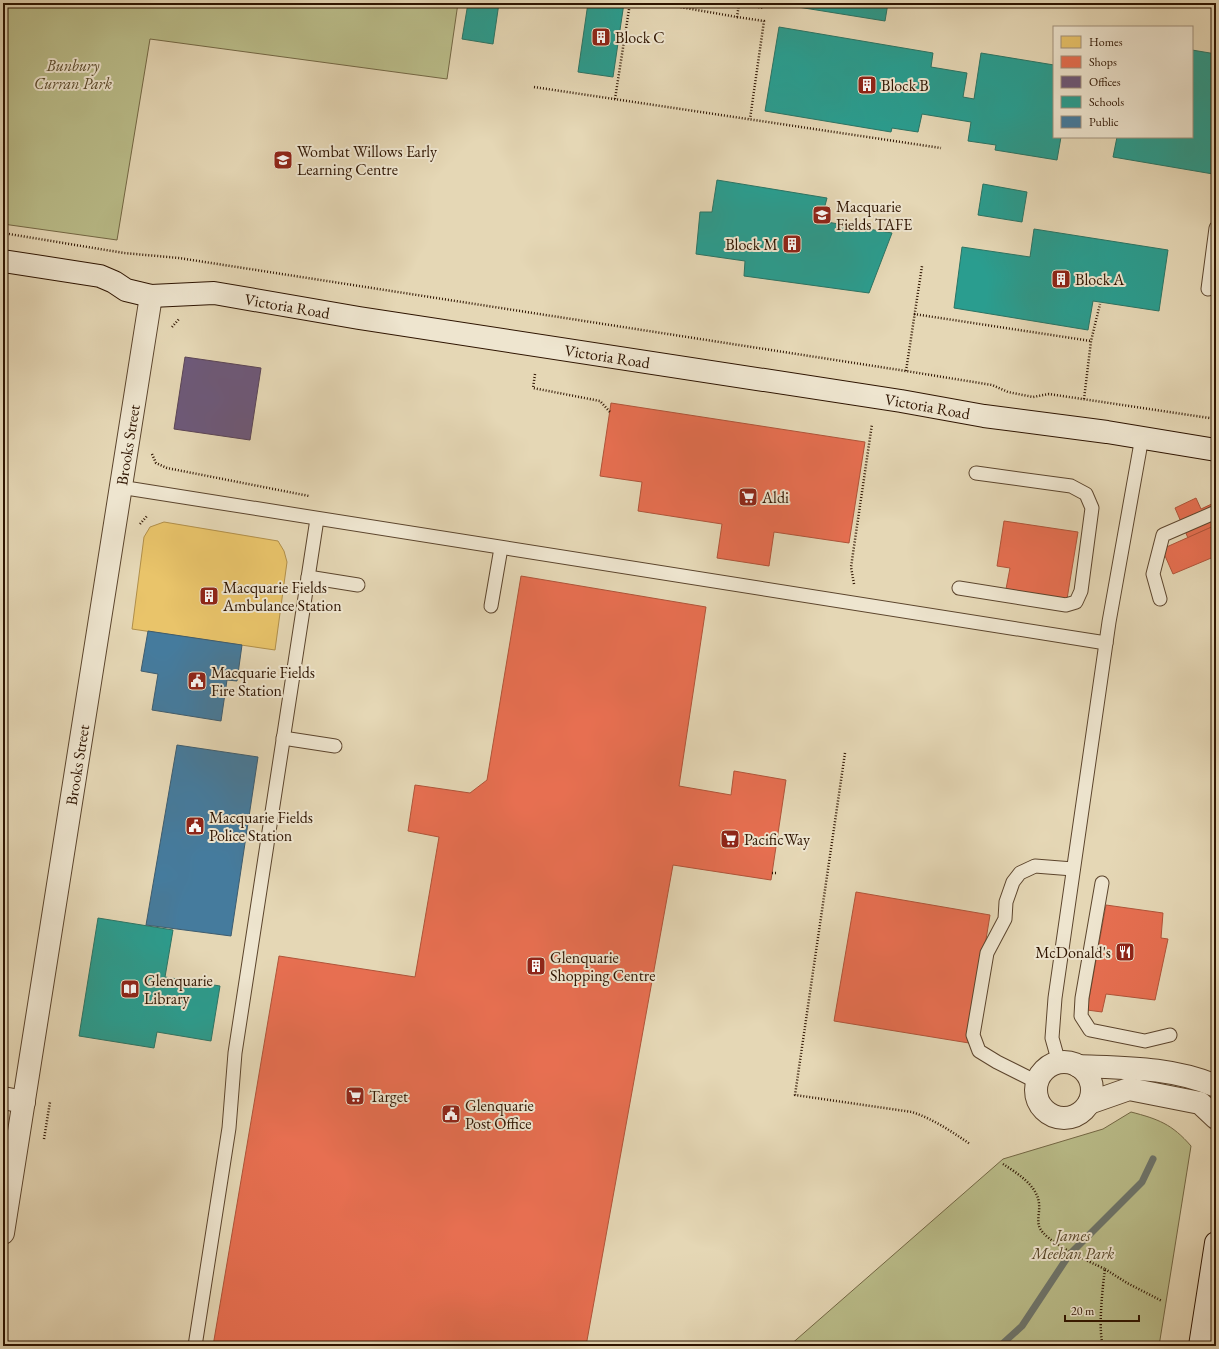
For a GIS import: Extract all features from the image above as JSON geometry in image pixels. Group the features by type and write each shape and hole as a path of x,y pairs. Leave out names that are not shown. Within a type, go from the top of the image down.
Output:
{"street":[{"name":"Victoria Road","path":"3,261 100,276 114,282 126,290 151,296 214,293 359,318 901,401 984,416 1142,437 1216,450"},
{"name":"Brooks Street","path":"3,1233 151,296"},
{"path":"1068,1065 1085,1072 1090,1081 1091,1093 1089,1102 1083,1110 1075,1116 1057,1117 1048,1113 1038,1101 1036,1091 1037,1082 1042,1073 1049,1067 1068,1065 1145,1069 1182,1075 1216,1086"},
{"path":"1182,1075 1211,1070 1216,1067"},
{"path":"1089,1102 1129,1089 1208,1103 1216,1118"},
{"path":"3,1098 24,1102"},
{"path":"1200,1346 1216,1243"}],"lane":[{"path":"1208,289 1216,228"},
{"path":"1068,1065 1052,1038 1055,998 1106,643 1142,437"},
{"path":"959,588 1066,605 1076,602 1081,591 1092,508 1086,494 1071,486 976,473"},
{"path":"120,487 1106,643"},
{"path":"1160,599 1153,574 1163,535 1216,512"},
{"path":"195,1346 229,1128 236,1046 317,519"},
{"path":"491,606 501,548"},
{"path":"308,576 358,585"},
{"path":"283,738 335,746"},
{"path":"1037,1082 997,1062 979,1051 973,1035 987,953 1005,919 1006,902 1013,882 1020,873 1035,866 1073,869"},
{"path":"1102,883 1082,998 1081,1016 1090,1030 1145,1041 1170,1035"}],"path":[{"path":"615,99 630,3"},
{"path":"658,3 764,21 750,120"},
{"path":"737,17 738,4 764,8 765,3"},
{"path":"534,87 941,148"},
{"path":"3,233 124,253 179,258 906,371 992,385 1008,392 1033,396 1049,394 1216,419"},
{"path":"906,371 922,266"},
{"path":"1084,399 1091,341 1100,304"},
{"path":"914,314 1091,341"},
{"path":"535,374 533,388 600,401 610,412"},
{"path":"855,587 851,567 872,424"},
{"path":"845,753 795,1095 912,1112 939,1124 970,1144"},
{"path":"3,1032 5,1018"},
{"path":"1003,1164 1021,1175 1033,1189 1040,1202 1039,1226 1049,1239 1162,1301"},
{"path":"1104,1346 1102,1343 1101,1321 1105,1269"}],"green space":[{"name":"Bunbury Curran Park","path":"3,3 458,3 447,79 150,39 117,240 3,224"},
{"name":"James Meehan Park","path":"1131,1112 1164,1123 1177,1132 1191,1146 1159,1346 789,1346 1003,1159 1103,1129"}],"building: Homes":[{"name":"Macquarie Fields Ambulance Station","path":"164,522 278,541 284,551 287,562 275,650 132,629 144,537 150,527"}],"building: Shops":[{"name":"Aldi","path":"611,403 865,442 849,543 774,532 769,566 717,558 722,524 638,511 642,482 600,476"},
{"path":"1196,498 1201,509 1216,502 1216,525 1188,538 1175,508"},
{"path":"1004,521 1078,532 1067,599 1006,589 1010,568 997,566"},
{"path":"1216,525 1216,556 1173,574 1162,549"},
{"name":"Glenquarie Shopping Centre","path":"521,576 706,607 679,786 731,795 734,771 786,780 771,880 673,865 586,1346 213,1346 279,956 415,977 439,837 408,831 415,785 470,793 487,780"},
{"path":"856,892 990,915 969,1043 834,1021"},
{"path":"1106,905 1163,913 1161,938 1168,939 1155,1000 1106,994 1102,1012 1087,1010"}],"building: Offices":[{"path":"185,357 261,368 250,440 174,429"}],"building: Schools":[{"path":"468,3 499,3 493,44 462,39"},
{"name":"Block C","path":"588,3 624,3 613,77 578,72"},
{"path":"773,3 888,3 885,21"},
{"name":"Block B","path":"779,27 933,53 931,67 967,73 963,97 974,99 981,53 1053,65 1053,138 1061,138 1057,160 995,150 996,145 968,141 971,122 922,114 918,132 892,128 891,132 765,111"},
{"path":"1193,50 1216,54 1216,155 1213,174 1113,157 1117,138 1193,138"},
{"name":"Block M","path":"717,180 827,198 821,221 892,233 869,293 744,276 745,261 696,254 700,212 712,212"},
{"path":"983,184 1027,192 1022,222 978,215"},
{"name":"Block A","path":"1034,229 1168,250 1159,311 1093,301 1088,330 954,308 962,247 1030,257"},
{"path":"98,918 173,930 165,977 220,986 211,1041 157,1032 154,1048 79,1036"}],"building: Public":[{"path":"148,631 242,645 237,681 227,680 221,721 152,710 158,674 141,671"},
{"path":"177,745 258,757 231,936 146,925"}],"waterway":[{"path":"1000,1346 1022,1326 1069,1255 1142,1182 1153,1159"}],"place":[{"name":"Block C","path":"601,37"},
{"name":"Block B","path":"867,85"},
{"name":"Wombat Willows Early Learning Centre","path":"283,160"},
{"name":"Macquarie Fields TAFE","path":"822,215"},
{"name":"Block M","path":"792,244"},
{"name":"Block A","path":"1061,279"},
{"name":"Aldi","path":"748,497"},
{"name":"Macquarie Fields Ambulance Station","path":"209,596"},
{"name":"Macquarie Fields Fire Station","path":"197,681"},
{"name":"Macquarie Fields Police Station","path":"195,826"},
{"name":"PacificWay","path":"730,839"},
{"name":"McDonald's","path":"1125,952"},
{"name":"Glenquarie Shopping Centre","path":"536,966"},
{"name":"Glenquarie Library","path":"130,989"},
{"name":"Target","path":"355,1096"},
{"name":"Glenquarie Post Office","path":"451,1114"}]}
